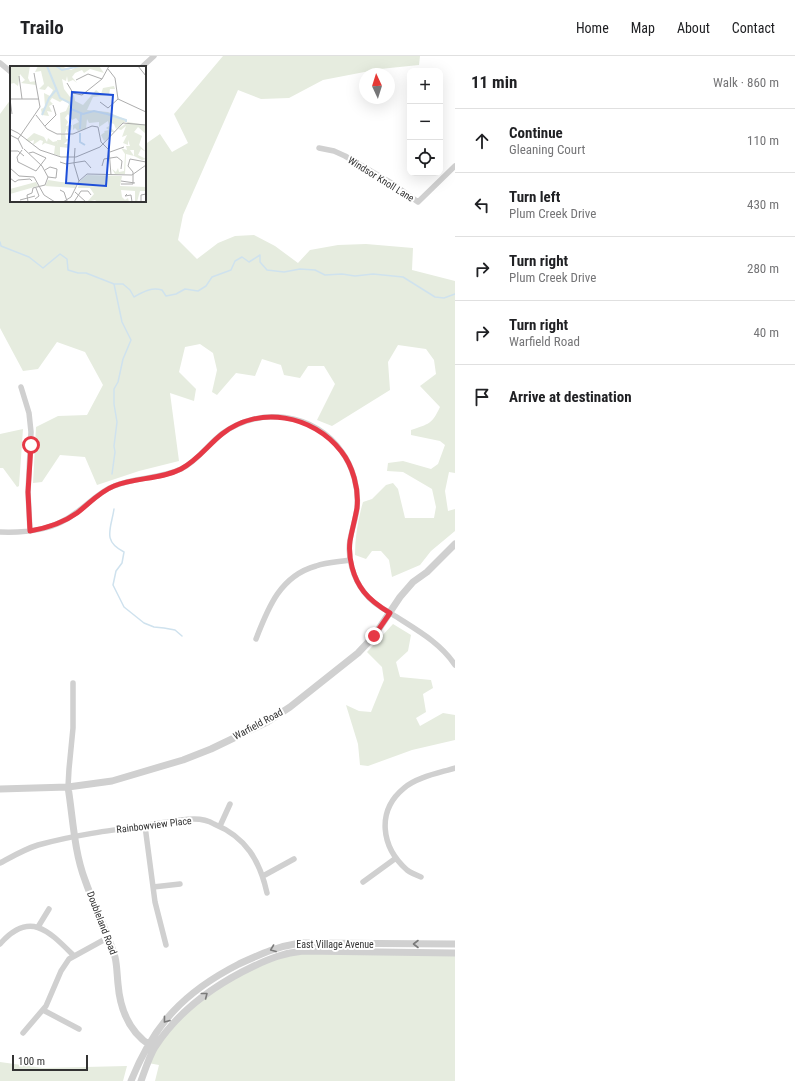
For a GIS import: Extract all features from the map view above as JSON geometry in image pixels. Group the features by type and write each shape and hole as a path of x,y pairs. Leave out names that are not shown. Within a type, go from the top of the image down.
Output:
{"street":[{"path":"143,66 154,56"},
{"path":"0,63 10,71"},
{"name":"Windsor Knoll Lane","path":"319,148 334,151 345,156 393,184 418,202 455,166"},
{"path":"21,387 29,413 31,432 28,492 30,531"},
{"path":"0,532 30,531 47,528 64,521 77,513 100,493 113,486 131,480 162,476 181,469 199,457 222,434 239,424 249,420 270,416 290,418 320,430 342,452 352,471 356,487 357,507 350,542 350,560 355,577 363,592 374,603 431,639 446,653 455,665"},
{"name":"Warfield Road","path":"0,789 68,787 112,781 183,760 267,722 290,707 358,653 374,636 400,597 413,582 426,572 455,544"},
{"path":"256,639 270,603 289,581 301,572 314,566 350,560"},
{"path":"68,787 68,769 73,728 73,684"},
{"path":"421,877 408,871 396,858 388,842 385,824 390,805 394,798 405,787 417,780 455,768"},
{"name":"Doubleland Road","path":"68,787 79,860 84,880 109,937 116,959 119,996 123,1012 134,1030 151,1046"},
{"path":"220,826 230,804"},
{"name":"Rainbowview Place","path":"0,863 22,851 39,845 76,837 194,819 213,823 229,831 249,850 263,876 267,893"},
{"path":"146,826 155,902 166,945"},
{"path":"362,882 396,858"},
{"path":"263,876 294,859"},
{"path":"153,888 180,884"},
{"path":"38,927 49,909"},
{"path":"0,944 16,929 38,927 52,934 74,956"},
{"path":"23,1033 46,1006 61,971 69,960 109,937"},
{"name":"East Village Avenue","path":"131,1081 171,1014 183,1001 212,979 280,946 300,943 455,944"},
{"name":"East Village Avenue","path":"141,1081 151,1046 185,1011 210,990 235,975 272,958 288,952 303,951 455,953"},
{"path":"43,1010 79,1029"}],"shaded area":[{"path":"223,56 420,56 419,65 390,68 359,68 359,73 323,80 289,98 261,99 238,90 183,215 178,240 197,259 218,243 235,236 254,235 275,246 298,263 310,250 338,245 366,244 413,248 412,270 455,281 455,473 449,472 445,491 448,511 455,509 455,531 431,551 420,565 392,577 389,560 381,551 372,551 366,559 355,555 357,528 363,502 372,499 386,485 393,483 398,489 405,518 434,518 436,507 432,489 403,472 387,471 388,463 403,461 431,469 438,464 445,445 440,441 411,435 411,430 429,423 435,417 440,407 420,386 436,374 434,360 426,349 398,345 388,362 390,390 332,426 317,420 335,384 324,366 308,366 300,378 284,375 281,365 262,359 255,376 236,373 217,395 212,392 217,370 213,353 200,344 185,347 179,372 196,389 194,401 170,393 179,461 139,471 97,485 85,457 60,455 42,482 33,483 36,427 58,416 87,415 103,385 85,352 57,342 38,369 23,371 0,328 0,114 10,100 10,202 146,202 147,143 160,134 172,152 188,143 174,114"},
{"path":"23,429 19,486 17,487 3,468 0,468 0,434"},
{"path":"393,624 411,635 408,651 396,662 400,677 431,680 433,688 423,694 426,712 416,718 420,726 443,713 455,715 455,740 412,750 368,766 360,765 358,744 346,705 359,711 371,712 384,680 382,667 367,652"},
{"path":"288,952 455,953 455,1081 155,1081 159,1065 148,1063 167,1031 211,990"},
{"path":"0,1062 43,1068 127,1066 123,1081 0,1081"}],"waterway":[{"path":"0,242 1,246 29,257 43,268 60,254 67,259 68,270 78,273 86,273 114,284 123,284 130,290 134,297 154,289 162,290 166,296 176,294 185,289 198,291 206,286 212,277 231,270 235,261 242,257 249,262 260,255 260,262 267,270 284,272 300,269 315,270 325,275 342,274 355,276 373,274 403,277 435,297 444,298 455,294"},
{"path":"112,474 117,422 114,404 114,389 118,382 123,359 131,340 122,322 114,284"},
{"path":"114,509 110,528 110,539 117,548 124,552 122,563 116,571 113,585 124,607 144,623 154,627 175,630 182,636"}],"route":[{"path":"31,445 28,492 30,531 47,528 64,521 77,513 100,493 113,486 131,480 162,476 181,469 199,457 222,434 249,420 270,416 290,418 320,430 332,440 342,452 352,471 356,487 357,507 350,542 350,560 355,577 363,592 374,603 390,613 374,636"}]}
